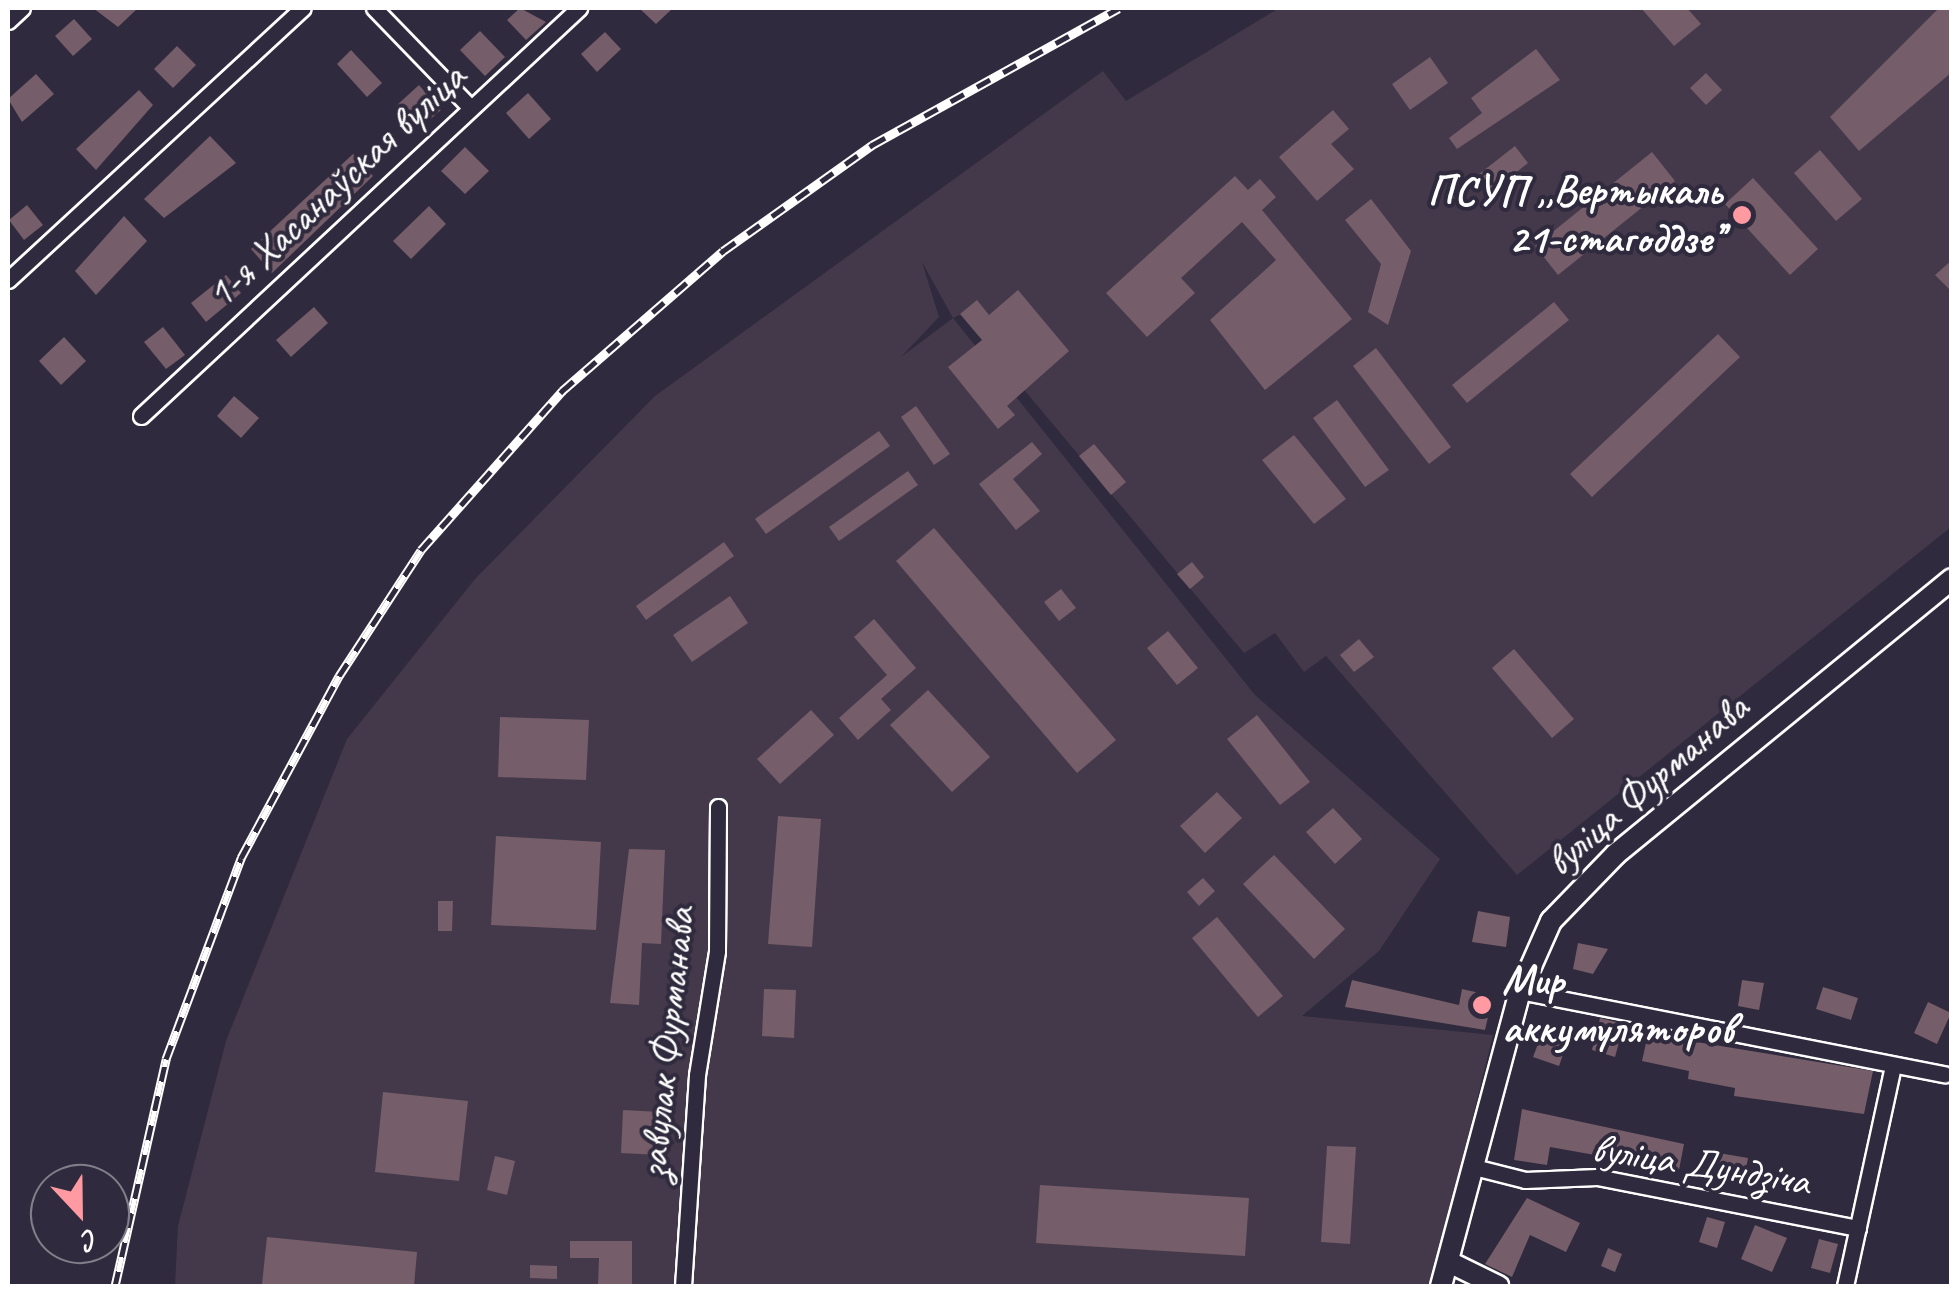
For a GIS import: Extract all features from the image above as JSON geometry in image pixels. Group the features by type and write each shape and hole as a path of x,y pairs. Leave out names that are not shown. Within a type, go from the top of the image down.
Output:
{"street":[{"path":"8,20 22,8"},
{"path":"8,280 302,8"},
{"path":"374,8 471,108"},
{"name":"1-я Хасанаўская вуліца","path":"142,416 579,8"},
{"name":"вуліца Фурманава","path":"1441,1286 1520,991 1552,921 1616,854 1952,579"},
{"name":"завулак Фурманава","path":"683,1286 697,1075 718,951 718,807"},
{"path":"1520,991 1944,1074"},
{"path":"1844,1286 1893,1064"},
{"name":"вуліца Дундзіча","path":"1474,1167 1525,1180 1597,1177 1858,1228"},
{"path":"1449,1262 1498,1286"}],"shaded area":[{"path":"1279,8 1951,8 1951,527 1517,875 1326,656 1304,672 1275,633 1244,653 961,314 953,318 1255,695 1440,859 1379,951 1302,1016 1493,1035 1431,1286 175,1286 178,1226 226,1041 347,739 475,579 655,396 1103,71 1126,101","holes":["922,262 953,318 901,357 939,317"]}],"building":[{"path":"93,8 138,8 118,27"},
{"path":"520,8 546,22 526,40 507,20"},
{"path":"639,8 673,8 656,24"},
{"path":"1641,8 1687,8 1701,24 1674,46"},
{"path":"1939,8 1952,8 1952,72 1859,151 1830,117"},
{"path":"74,19 92,39 73,56 55,36"},
{"path":"480,31 505,57 485,76 460,50"},
{"path":"605,32 621,49 597,72 581,54"},
{"path":"177,46 196,65 173,88 154,69"},
{"path":"1536,49 1560,80 1457,149 1449,138 1482,113 1471,98"},
{"path":"351,50 382,83 367,97 337,64"},
{"path":"1430,57 1448,83 1410,110 1392,84"},
{"path":"1706,73 1722,90 1706,105 1690,88"},
{"path":"36,74 54,94 22,122 8,99"},
{"path":"419,85 441,110 419,129 397,105"},
{"path":"139,90 153,105 96,170 76,149"},
{"path":"528,93 551,119 529,139 506,113"},
{"path":"1333,110 1349,129 1331,144 1354,169 1317,201 1279,157"},
{"path":"210,136 236,163 164,218 144,199"},
{"path":"1515,146 1528,163 1488,195 1474,178"},
{"path":"465,147 489,171 465,194 441,171"},
{"path":"1820,150 1862,199 1836,221 1794,173"},
{"path":"1652,152 1675,181 1558,275 1535,246"},
{"path":"353,154 373,176 272,273 251,249"},
{"path":"1235,176 1248,190 1260,179 1276,197 1262,210 1352,319 1265,390 1210,320 1276,260 1242,222 1181,278 1195,293 1147,337 1106,293"},
{"path":"1753,178 1818,249 1790,275 1725,204"},
{"path":"1371,199 1411,251 1388,325 1368,312 1381,264 1345,220"},
{"path":"27,205 43,225 24,240 9,220"},
{"path":"429,206 446,224 411,259 393,241"},
{"path":"124,216 147,241 96,295 75,271"},
{"path":"1952,260 1952,292 1935,275"},
{"path":"226,275 241,293 206,322 191,303"},
{"path":"1018,290 1069,351 1007,406 1015,415 998,429 948,367 982,340 960,314 977,300 989,315"},
{"path":"1554,302 1569,320 1467,403 1452,385"},
{"path":"314,307 328,323 291,357 276,340"},
{"path":"163,327 185,355 166,369 144,342"},
{"path":"1718,334 1740,357 1592,497 1570,474"},
{"path":"64,337 86,361 61,385 39,361"},
{"path":"1376,348 1451,447 1429,464 1353,366"},
{"path":"234,396 259,418 241,438 217,416"},
{"path":"1337,400 1389,470 1365,487 1313,418"},
{"path":"916,406 950,454 934,465 901,417"},
{"path":"879,431 890,446 766,534 755,519"},
{"path":"1294,435 1346,499 1314,524 1262,460"},
{"path":"1032,442 1042,454 1013,479 1040,511 1016,530 979,484"},
{"path":"1094,444 1126,482 1111,495 1079,456"},
{"path":"908,471 918,485 839,541 829,527"},
{"path":"934,528 1116,740 1077,773 896,561"},
{"path":"724,542 734,556 646,620 636,606"},
{"path":"1192,562 1204,577 1190,589 1177,574"},
{"path":"1061,589 1076,608 1059,621 1044,602"},
{"path":"730,596 748,623 692,662 673,635"},
{"path":"874,619 916,668 881,699 891,710 858,740 839,718 887,675 854,637"},
{"path":"1168,631 1198,668 1177,685 1147,648"},
{"path":"1359,639 1374,657 1354,672 1340,655"},
{"path":"1514,649 1574,719 1552,738 1492,668"},
{"path":"928,690 990,757 952,792 890,725"},
{"path":"811,710 834,735 780,784 757,759"},
{"path":"1257,715 1310,782 1280,805 1227,739"},
{"path":"500,717 589,720 586,780 498,777"},
{"path":"1217,792 1242,818 1205,853 1180,826"},
{"path":"1333,808 1362,839 1335,864 1306,832"},
{"path":"778,816 821,819 812,947 768,944"},
{"path":"496,836 601,842 596,930 491,925"},
{"path":"629,849 665,850 661,944 642,943 639,1005 610,1003"},
{"path":"1274,855 1345,929 1314,959 1243,884"},
{"path":"1203,878 1215,891 1199,906 1187,892"},
{"path":"438,901 453,901 452,931 438,931"},
{"path":"1478,911 1510,917 1506,947 1472,942"},
{"path":"1217,917 1283,996 1258,1017 1192,938"},
{"path":"1578,943 1608,949 1593,974 1573,969"},
{"path":"1352,980 1459,1005 1462,989 1493,996 1485,1030 1345,1007"},
{"path":"1742,980 1764,983 1759,1010 1738,1006"},
{"path":"1823,987 1858,998 1851,1020 1816,1009"},
{"path":"764,989 796,990 794,1038 762,1036"},
{"path":"1928,1002 1951,1013 1937,1044 1914,1033"},
{"path":"1600,1018 1624,1024 1615,1057 1592,1050"},
{"path":"1546,1023 1571,1032 1559,1066 1533,1057"},
{"path":"1648,1034 1873,1071 1864,1114 1734,1096 1735,1088 1688,1079 1689,1071 1642,1061"},
{"path":"383,1092 468,1101 459,1181 375,1172"},
{"path":"1522,1109 1684,1144 1679,1170 1550,1147 1547,1165 1514,1160"},
{"path":"623,1110 661,1112 659,1155 621,1153"},
{"path":"1327,1146 1356,1147 1350,1244 1321,1242"},
{"path":"1713,1152 1748,1158 1743,1184 1709,1178"},
{"path":"495,1156 515,1161 507,1195 487,1190"},
{"path":"1040,1185 1249,1198 1245,1256 1036,1243"},
{"path":"1527,1198 1580,1223 1566,1252 1530,1235 1512,1277 1485,1264"},
{"path":"1707,1217 1725,1222 1717,1248 1699,1242"},
{"path":"1755,1225 1787,1238 1772,1272 1741,1259"},
{"path":"267,1237 417,1252 414,1286 262,1284"},
{"path":"1819,1239 1838,1244 1830,1273 1811,1268"},
{"path":"570,1241 632,1241 632,1286 598,1286 599,1258 570,1258"},
{"path":"1608,1248 1622,1254 1615,1272 1601,1266"},
{"path":"530,1265 557,1266 557,1279 530,1278"}],"railway":[{"path":"115,1286 166,1059 241,858 339,676 421,550 562,391 723,251 872,145 1119,8"}],"place":[{"name":"ПСУП ,,Вертыкаль 21-стагоддзе’’","path":"1742,215"},
{"name":"Мир аккумуляторов","path":"1482,1005"}]}
